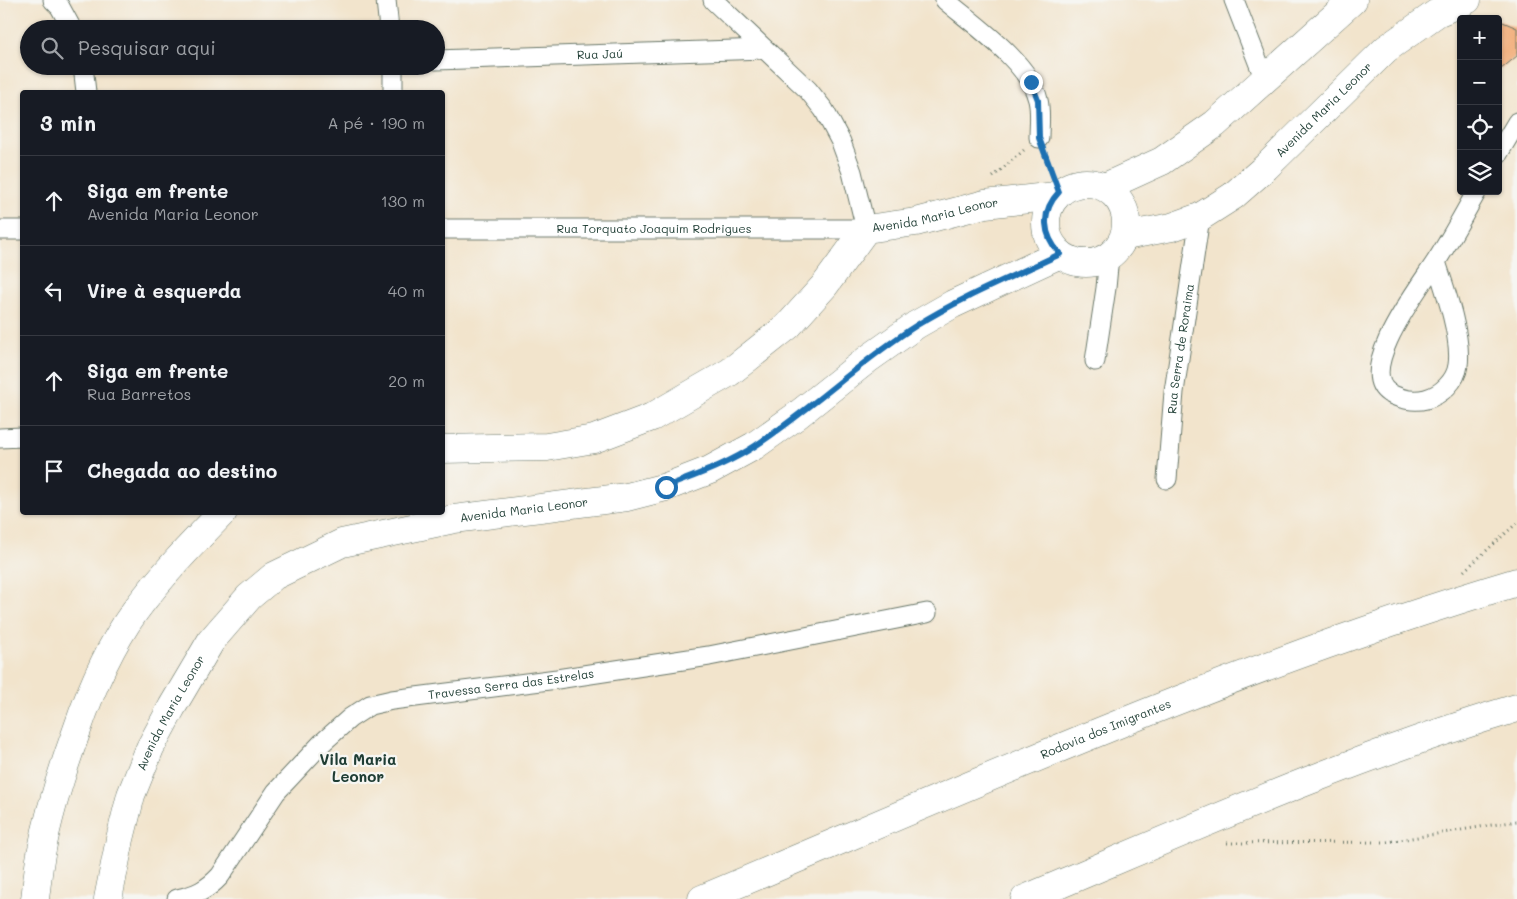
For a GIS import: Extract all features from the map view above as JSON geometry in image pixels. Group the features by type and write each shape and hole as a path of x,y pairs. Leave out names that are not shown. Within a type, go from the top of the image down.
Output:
{"main road":[{"path":"1105,187 1162,161 1214,124 1353,0"},
{"name":"Avenida Maria Leonor","path":"1117,246 1200,218 1233,196 1386,49 1437,13 1467,0"},
{"path":"1081,183 1094,183 1105,187 1122,202 1126,213 1127,224 1117,246 1097,262 1084,264 1071,261 1060,254 1051,244 1046,232 1049,207 1058,194 1070,186 1081,183"},
{"name":"Avenida Maria Leonor","path":"445,448 547,447 594,439 652,417 730,372 788,326 825,285 866,229 916,222 985,204 1058,194"},
{"name":"Avenida Maria Leonor","path":"108,899 131,795 150,748 172,707 212,641 249,598 274,576 342,543 454,519 627,497 666,487 710,470 754,446 795,417 868,358 916,325 952,304 1060,254"},
{"path":"35,899 41,854 60,778 84,709 99,675 114,644 134,612 186,549 220,515"},
{"name":"Rodovia dos Imigrantes","path":"702,899 1198,691 1336,641 1468,596 1517,582"},
{"path":"1025,899 1349,765 1517,708"}],"street":[{"path":"386,0 388,20"},
{"path":"714,0 808,90 824,110 841,142 852,172 866,229"},
{"path":"945,0 1018,64 1031,82 1038,100 1039,138"},
{"path":"1234,0 1265,80"},
{"path":"52,2 65,20"},
{"name":"Rua Jaú","path":"445,60 764,49"},
{"path":"84,75 86,90"},
{"path":"393,75 393,90"},
{"path":"1500,150 1517,122"},
{"path":"1436,262 1449,301 1457,343 1458,366 1451,381 1441,393 1426,399 1413,400 1396,397 1384,389 1379,378 1382,359 1392,330 1410,299 1436,262 1475,195"},
{"name":"Rua Serra de Roraima","path":"1167,479 1174,392 1200,218"},
{"name":"Rua Torquato Joaquim Rodrigues","path":"445,229 866,229"},
{"path":"0,230 20,230"},
{"path":"1095,361 1106,288 1117,246"},
{"path":"0,438 20,437"},
{"name":"Travessa Serra das Estrelas","path":"177,899 195,895 211,886 220,876 276,792 322,743 350,718 370,705 392,700 557,679 709,656 927,613"}],"path":[{"path":"1039,138 1058,194"},
{"path":"1218,843 1387,842 1517,822"}],"building":[{"path":"1502,22 1517,28 1517,56 1502,68"}],"district":[{"name":"Vila Maria Leonor","path":"358,768"}],"route":[{"path":"666,487 710,470 754,446 795,417 868,358 916,325 952,304 1060,254 1051,244 1046,232 1049,207 1059,192 1039,138 1040,117 1038,100 1031,82"}]}
